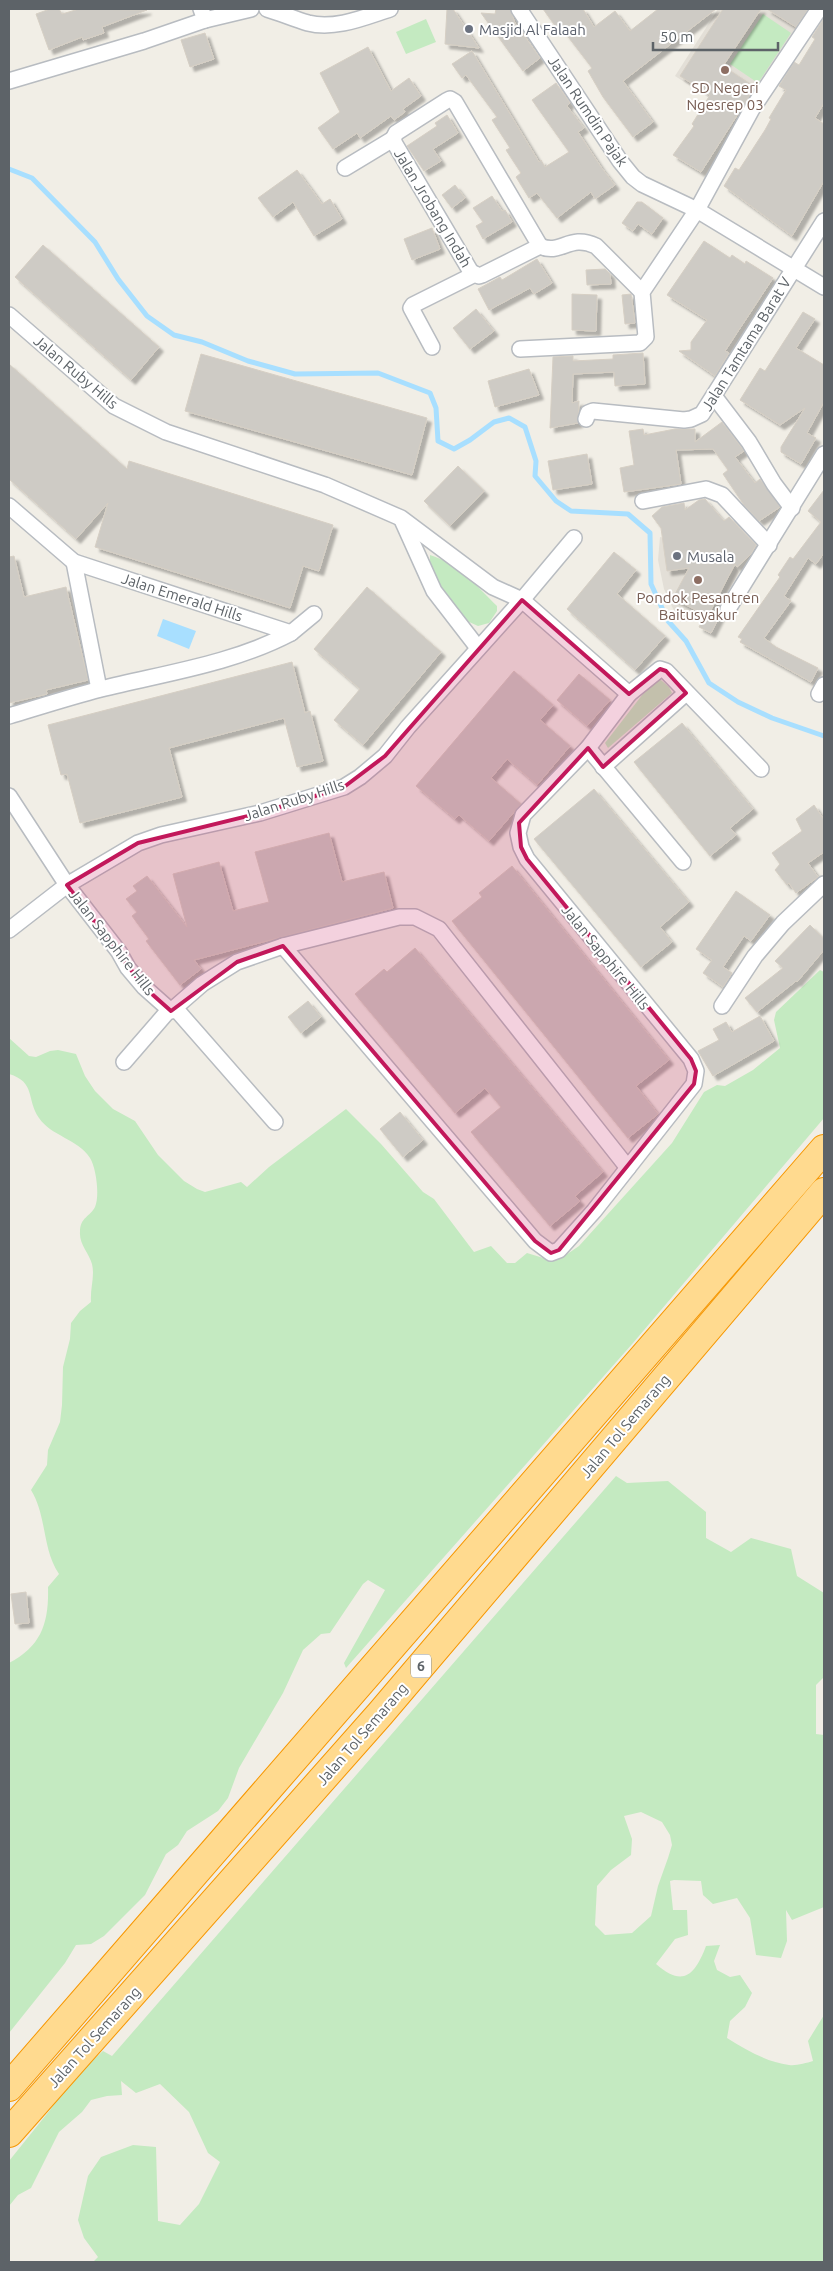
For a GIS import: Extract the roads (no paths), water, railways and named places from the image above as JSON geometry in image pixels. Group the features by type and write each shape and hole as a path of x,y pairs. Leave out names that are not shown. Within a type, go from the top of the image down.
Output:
{"highway":[{"name":"Jalan Tol Semarang","path":"9,2087 824,1149"},
{"name":"Jalan Tol Semarang","path":"9,2133 380,1714 824,1192"}],"street":[{"path":"9,81 144,41 203,14 251,9"},
{"path":"268,9 309,23 327,24 356,20 390,9"},
{"name":"Jalan Rumdin Pajak","path":"519,9 633,177 654,190 697,210 824,288"},
{"path":"520,349 642,342 646,337 642,292 697,210 752,109 819,9"},
{"name":"Jalan Jrobang Indah","path":"450,99 455,102 540,246 482,275 474,274 393,139 396,133 450,99"},
{"path":"345,168 393,139"},
{"name":"Jalan Tamtama Barat V","path":"586,419 587,414 592,411 691,419 706,410 824,221"},
{"path":"540,246 552,249 578,240 587,241 596,246 642,292"},
{"path":"432,347 411,308 474,274"},
{"name":"Jalan Ruby Hills","path":"9,315 114,406 166,432 325,485 401,518 493,587 522,600"},
{"path":"714,396 749,442 774,484 792,508"},
{"path":"728,609 824,454"},
{"path":"643,501 706,489 712,490 722,495 769,545"},
{"name":"Jalan Emerald Hills","path":"9,506 74,562 291,632"},
{"path":"401,518 434,591 478,648"},
{"name":"Jalan Ruby Hills","path":"9,930 67,885 138,843 161,835 260,813 344,787 385,756 574,538"},
{"path":"74,562 99,689"},
{"path":"522,600 629,694"},
{"path":"9,716 99,689 186,670 252,650 291,632 314,614"},
{"name":"Jalan Sapphire Hills","path":"284,946 478,1176 544,1249 551,1253 559,1250 628,1168 694,1084 696,1071 692,1059 526,859 520,847 518,833 523,815 588,748 629,694 660,669 666,671 761,769"},
{"path":"603,767 686,693"},
{"path":"588,748 683,862"},
{"path":"9,796 67,885"},
{"path":"722,1006 754,956 777,929 824,884"},
{"name":"Jalan Sapphire Hills","path":"67,885 144,987 172,1009 275,1122"},
{"path":"124,1062 172,1009 202,984 237,962 284,946 399,917 415,918 439,929 628,1168"}],"water":[{"path":"163,619 196,631 189,649 157,636"}],"waterway":[{"path":"9,169 32,178 95,242 118,279 147,316 174,335 202,342 248,361 295,374 378,373 430,393 436,408 438,441 454,449 494,422 509,418 525,427 536,461 535,476 556,501 571,511 628,514 650,533 651,584 668,621 686,641 709,683 738,702 772,718 824,736"}],"place":[{"name":"Masjid Al Falaah","path":"469,29"},
{"name":"SD Negeri Ngesrep 03","path":"725,70"},
{"name":"Musala","path":"677,556"},
{"name":"Pondok Pesantren Baitusyakur","path":"698,580"}]}
